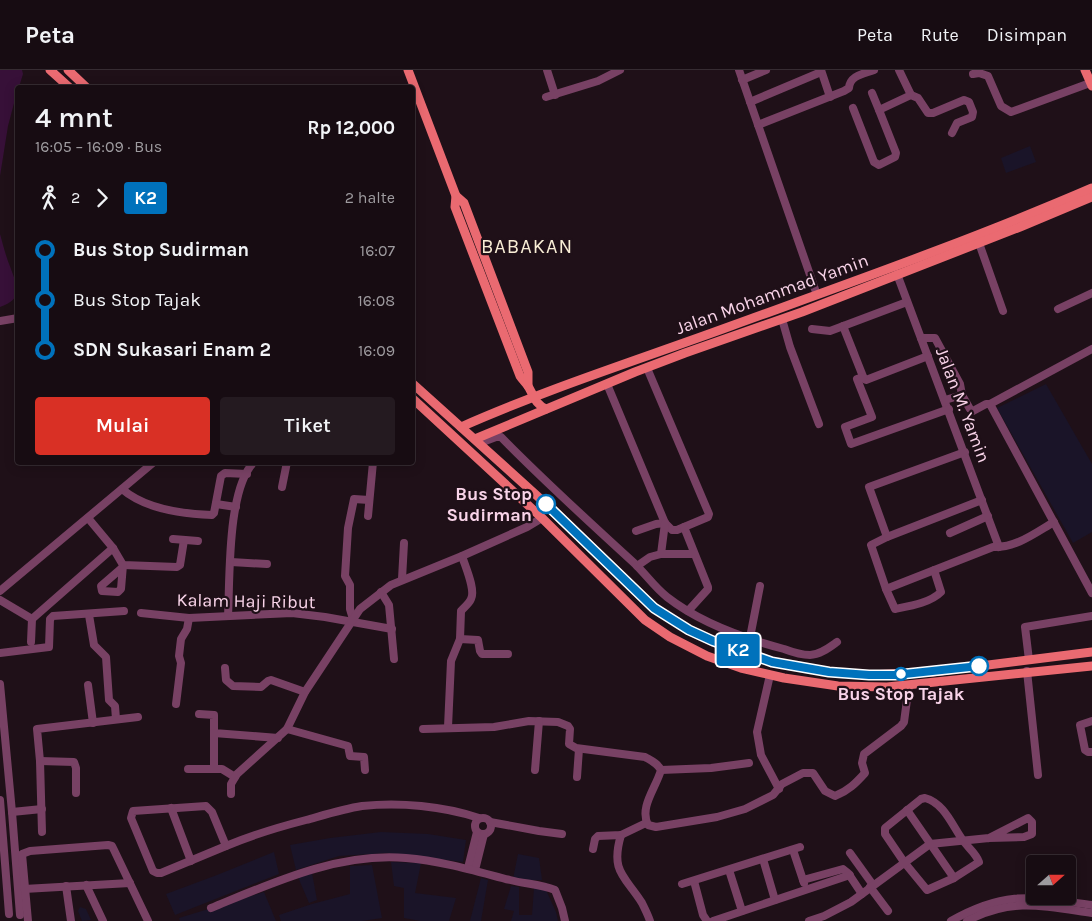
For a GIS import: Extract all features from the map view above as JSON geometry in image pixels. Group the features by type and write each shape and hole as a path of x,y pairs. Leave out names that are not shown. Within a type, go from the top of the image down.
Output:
{"main road":[{"path":"50,70 67,85"},
{"path":"68,70 84,85"},
{"path":"408,70 414,85"},
{"path":"1086,70 1091,85"},
{"path":"415,88 456,196 455,207 520,376 528,386 533,398 540,406 546,409"},
{"name":"Jalan Mohammad Yamin","path":"461,427 533,398 1014,221 1092,188"},
{"name":"Jalan Mohammad Yamin","path":"477,441 496,429 647,368 782,319 1092,197"},
{"path":"415,386 546,504 654,608 671,620 713,641 772,662 869,675 895,675 1092,652"},
{"path":"415,401 542,518 650,623 670,637 708,656 741,668 770,675 838,686 887,687 1027,671 1092,666"},
{"path":"486,416 496,429"}],"street":[{"path":"547,70 555,95"},
{"path":"546,97 598,81 620,70"},
{"path":"738,70 817,295"},
{"path":"742,80 766,70"},
{"path":"758,125 847,90 852,78 874,70"},
{"path":"899,70 911,95 918,98 930,114 964,100 967,101 973,112 972,117 957,123 952,133"},
{"path":"750,102 821,71 830,97"},
{"path":"973,74 979,73 988,76 1001,106 1012,112 1091,85"},
{"path":"853,108 874,162 877,165 894,158 896,153 872,93"},
{"path":"879,110 911,95"},
{"path":"979,243 1002,311"},
{"name":"Jalan M. Yamin","path":"897,274 999,547"},
{"path":"1058,309 1092,293"},
{"path":"812,329 827,332 907,302"},
{"path":"0,320 15,318"},
{"path":"782,319 790,347 819,424"},
{"path":"843,326 864,379 868,380 928,356"},
{"path":"922,338 935,338 960,384 962,395 973,411 1092,349"},
{"path":"607,384 665,523 672,530 677,530 708,517 709,514 647,368"},
{"path":"863,377 857,379 872,417 845,427 851,444 949,409"},
{"path":"945,400 962,395"},
{"path":"988,404 1092,592"},
{"path":"477,441 501,437 557,492 638,566 662,592 688,611 749,638 796,653 816,654 838,642"},
{"path":"887,537 868,488 965,452"},
{"path":"0,590 151,465"},
{"path":"228,616 231,537 236,507 247,474 252,465"},
{"path":"282,487 286,465"},
{"path":"368,516 373,465"},
{"path":"122,490 140,501 173,510 212,515 214,514 221,476 223,474 247,474"},
{"path":"546,504 557,492"},
{"path":"352,620 350,585 346,576 348,528 353,500 355,498 369,500"},
{"path":"934,570 941,592 937,596 910,606 895,609 871,546 887,537 982,500"},
{"path":"216,504 236,507"},
{"path":"950,533 988,516"},
{"path":"88,518 113,548 123,566 177,567 180,565 184,540"},
{"path":"231,794 235,776 287,729 306,692 360,609 381,592 402,579 462,556 527,527 542,518"},
{"path":"886,589 994,547 1004,547 1024,540 1054,522"},
{"path":"636,531 665,523"},
{"path":"661,554 665,523"},
{"path":"582,538 593,525"},
{"path":"684,527 708,587 688,611"},
{"path":"173,539 198,541"},
{"path":"402,579 404,543"},
{"path":"31,642 32,619 113,548"},
{"path":"638,566 650,556 694,554"},
{"path":"448,727 451,661 460,639 460,612 471,601 472,596 472,586 462,556"},
{"path":"230,562 267,564"},
{"path":"747,653 760,586"},
{"path":"381,592 389,605 394,659"},
{"path":"0,600 32,619"},
{"path":"671,620 679,605"},
{"path":"0,654 48,648 50,646 51,617 124,611"},
{"name":"Kalam Haji Ribut","path":"141,613 189,618 292,614 352,620 392,629"},
{"path":"89,614 94,645 106,657 109,700 115,706 116,719"},
{"path":"1029,660 1025,627 1092,616"},
{"path":"176,704 181,663 179,656 181,639 187,629 189,618"},
{"path":"460,639 478,640 482,654 508,654"},
{"path":"793,666 796,653"},
{"path":"225,668 226,680 233,686 261,687 271,680 306,692"},
{"path":"1027,671 1038,775"},
{"path":"770,675 757,732 761,755 779,789"},
{"path":"0,684 20,918 8,918 0,800"},
{"path":"88,684 93,723"},
{"path":"646,823 656,827 745,809 773,794 782,784 803,774 812,773 825,791 835,796 845,792 865,773 862,763 864,754 904,722 909,685"},
{"path":"199,714 214,715 214,769"},
{"path":"42,832 37,728 138,717"},
{"path":"423,729 448,727 494,728 528,721 558,722 568,726 570,744 579,749 644,757 657,764 661,770"},
{"path":"535,770 538,721"},
{"path":"1092,722 1080,724 1085,750 1092,752"},
{"path":"287,729 348,746 349,756 365,757 365,770"},
{"path":"214,733 278,738"},
{"path":"577,777 579,749"},
{"path":"40,761 74,762 76,768 76,793"},
{"path":"661,770 711,768 749,763"},
{"path":"188,769 222,769 235,776"},
{"path":"646,823 646,804 661,770"},
{"path":"921,799 929,799 937,804 945,813 963,840 979,862 954,878 927,890 904,862 884,831 885,828 921,799"},
{"path":"226,846 210,809 206,806 133,811 131,818 153,871 157,873 161,873 191,861 245,838 287,824 360,807 390,805 429,807 485,818 490,822 539,832 562,834"},
{"path":"171,808 191,861"},
{"path":"12,812 42,809"},
{"path":"907,810 954,878"},
{"path":"471,869 481,833 475,824 479,818"},
{"path":"809,921 838,910 930,844 989,838 1024,837 1032,834 1032,822 1028,818 989,838"},
{"path":"481,833 490,829 490,822"},
{"path":"593,850 595,839 598,836 621,835 646,823"},
{"path":"621,835 617,848 621,876 642,903 650,921"},
{"path":"28,921 22,854 25,852 108,845 112,846 148,921"},
{"path":"682,884 797,849 806,890"},
{"path":"850,853 888,911"},
{"path":"211,908 282,879 312,870 370,859 405,858 471,869 512,881 555,890 565,921"},
{"path":"763,859 776,900"},
{"path":"729,870 742,911"},
{"path":"803,880 839,870 846,870 862,894"},
{"path":"713,921 850,875"},
{"path":"694,880 703,915 707,921"},
{"path":"24,890 130,883"},
{"path":"86,885 103,921"},
{"path":"66,886 71,921"},
{"path":"549,888 558,910 560,921"},
{"path":"951,921 971,910 995,901 1015,898 1036,897 1092,905"},
{"path":"967,921 997,909 1015,905 1036,905 1092,913"}],"shaded area":[{"path":"0,70 22,70 23,74 20,85 15,85 15,99 8,126 0,176"},
{"path":"1030,146 1036,162 1006,173 1001,158"},
{"path":"0,234 15,281 15,297 8,304 0,307"},
{"path":"1046,384 1092,464 1092,532 1073,543 997,408"},
{"path":"381,832 428,834 466,840 463,862 388,853 339,856 296,870 290,845"},
{"path":"274,852 279,874 175,915 166,894"},
{"path":"518,854 539,858 542,880 513,879"},
{"path":"391,862 421,863 415,893 456,898 449,921 420,921 404,918 404,888 394,886"},
{"path":"372,865 382,918 362,921 281,921 279,915 350,894 350,866"},
{"path":"312,873 317,900 309,903 298,877"},
{"path":"481,878 488,880 481,921 470,921"},
{"path":"511,886 519,887 519,915 532,915 534,888 546,890 558,921 511,921 514,911 504,909"},
{"path":"264,892 276,921 180,921 179,918"},
{"path":"80,907 86,909 91,920 82,921 78,911"}],"bus line":[{"name":"K2","path":"546,504 654,608 669,619 713,641 772,662 829,672 895,675 979,666"}],"place":[{"name":"Bus Stop Sudirman","path":"546,504"},
{"name":"Bus Stop Tajak","path":"901,674"}],"district":[{"name":"BABAKAN","path":"527,246"}]}
